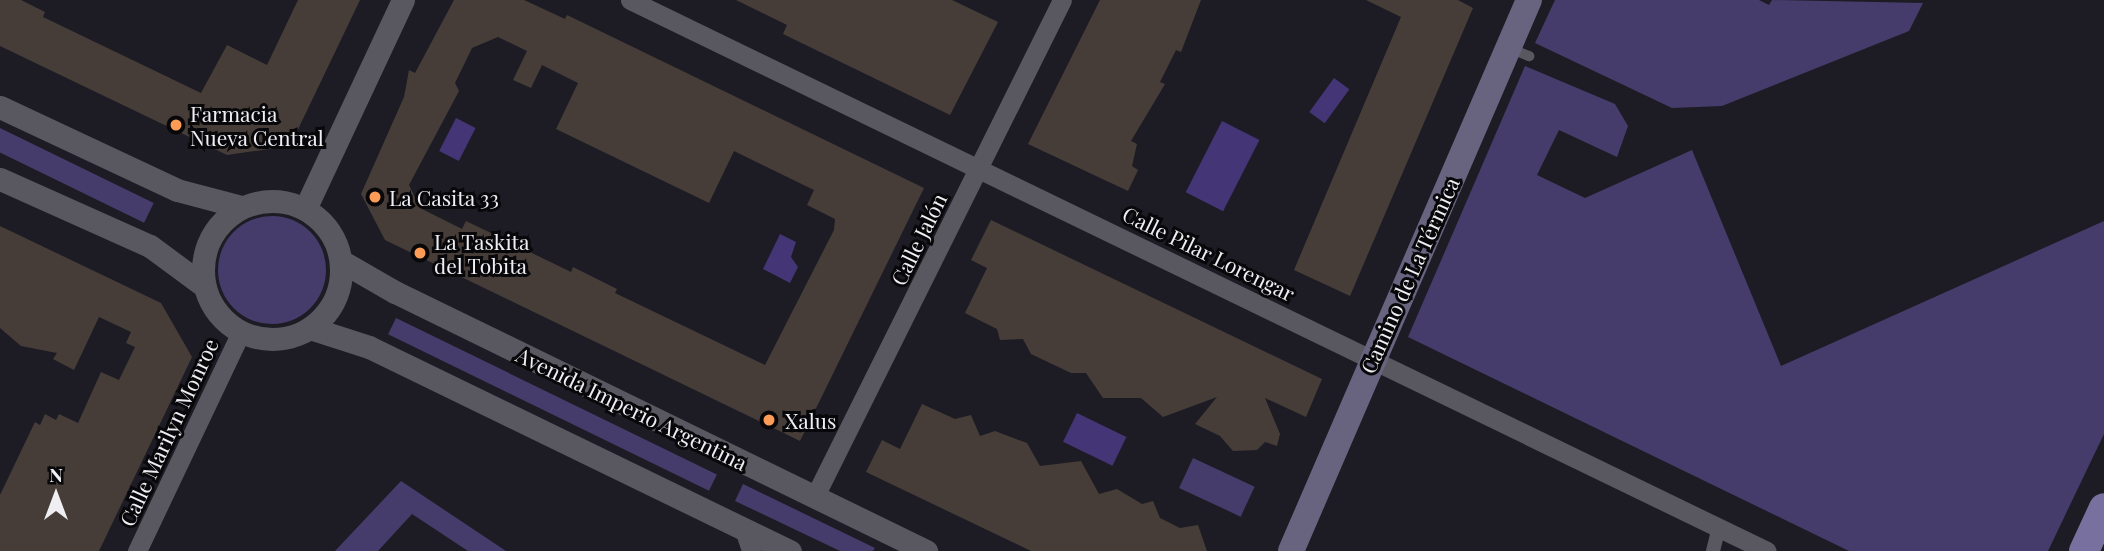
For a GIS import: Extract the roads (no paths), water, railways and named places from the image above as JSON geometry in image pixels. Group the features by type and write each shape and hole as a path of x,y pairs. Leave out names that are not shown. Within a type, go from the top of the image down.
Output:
{"main road":[{"name":"Camino de La Térmica","path":"1292,551 1373,357 1519,52 1529,0"},
{"path":"2084,551 2104,508"}],"street":[{"path":"305,209 403,0"},
{"name":"Calle Pilar Lorengar","path":"630,0 1373,357 1767,551"},
{"name":"Calle Jalón","path":"814,498 1062,0"},
{"path":"0,107 177,190 242,207 274,201 305,209 323,222 341,261 340,286 329,310 310,328 276,338 241,332 224,321 204,286 150,246 0,179"},
{"path":"204,286 204,255 218,227 242,207"},
{"name":"Avenida Imperio Argentina","path":"341,261 395,292 926,551"},
{"path":"310,328 369,347 790,551"},
{"name":"Calle Marilyn Monroe","path":"137,551 241,332"},
{"path":"1713,551 1719,527"},
{"path":"744,529 751,551"}],"place":[{"name":"Farmacia Nueva Central","path":"176,125"},
{"name":"La Casita 33","path":"375,197"},
{"name":"La Taskita del Tobita","path":"420,253"},
{"name":"Xalus","path":"769,420"}]}
